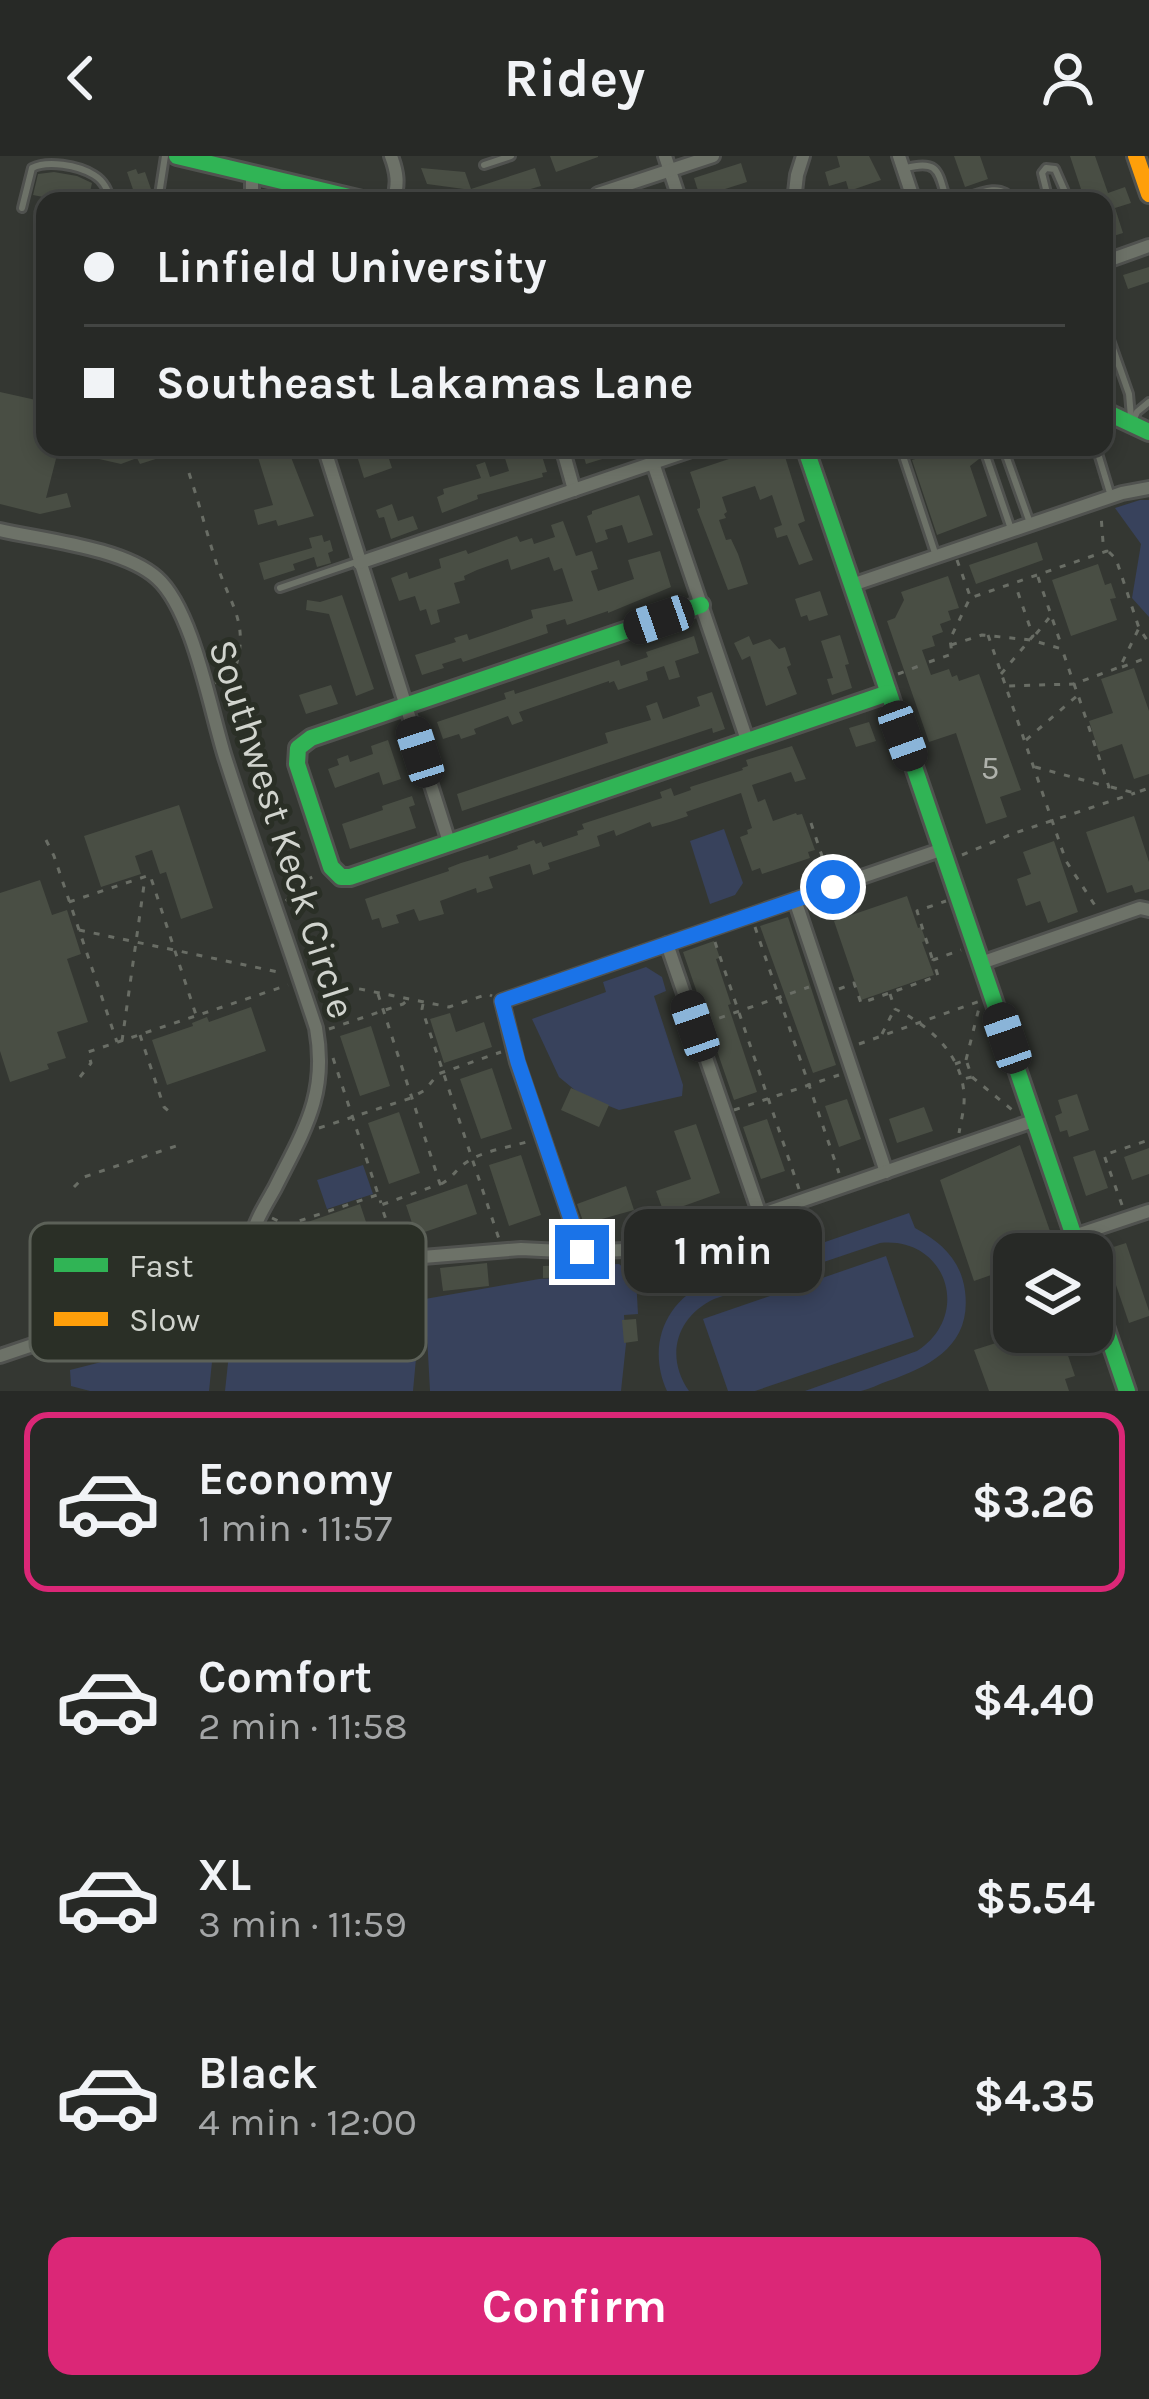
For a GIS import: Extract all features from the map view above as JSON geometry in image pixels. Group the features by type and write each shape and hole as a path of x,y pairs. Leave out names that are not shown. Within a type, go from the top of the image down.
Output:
{"main road":[{"path":"177,156 329,192"},
{"path":"1136,156 1147,184"},
{"path":"1113,415 1149,432"},
{"path":"808,456 852,586 892,684 1029,1123 1072,1233"},
{"path":"701,605 311,738 298,748 297,764 336,872 350,877 747,740 892,684"},
{"path":"1113,1350 1127,1391"}],"street":[{"path":"391,156 396,192"},
{"path":"665,156 677,192"},
{"path":"604,192 713,156"},
{"path":"795,192 803,156"},
{"path":"901,162 911,192"},
{"path":"252,173 252,192"},
{"path":"1113,259 1149,246"},
{"path":"327,456 449,842"},
{"path":"565,456 574,490"},
{"path":"359,562 674,456"},
{"path":"653,463 747,740"},
{"path":"852,586 1112,496 1149,488"},
{"name":"Southwest Keck Circle","path":"0,530 139,564 160,580 186,626 316,1028 321,1057 320,1082 307,1125 258,1223"},
{"path":"582,1252 502,1001 833,887 945,855"},
{"path":"795,900 886,1172"},
{"path":"978,954 1139,908 1149,910"},
{"path":"667,944 760,1215"},
{"path":"426,1257 500,1250 664,1248 1029,1123"},
{"path":"1100,1233 1146,1212 1149,1229"},
{"path":"0,1356 30,1346"}],"lane":[{"path":"159,192 165,156"},
{"path":"484,165 512,156"},
{"path":"22,208 32,168 46,162 87,171 108,192"},
{"path":"901,162 931,164 944,192"},
{"path":"1047,192 1042,173 1046,168 1055,170 1065,192"},
{"path":"1113,349 1129,394 1131,424"},
{"path":"1131,424 1149,402"},
{"path":"903,456 936,556"},
{"path":"986,456 1012,531"},
{"path":"1006,456 1030,524"},
{"path":"1099,456 1112,496"},
{"path":"280,588 359,562"}],"path":[{"path":"189,472 241,633 233,675 204,686"},
{"path":"1097,502 1107,551 1116,559 1139,628 1149,643"},
{"path":"929,662 952,654 950,639 970,598 954,550"},
{"path":"970,598 1107,551"},
{"path":"1037,575 1114,800"},
{"path":"1015,583 1033,636 1030,640"},
{"path":"1001,674 1051,615"},
{"path":"1120,667 1139,628"},
{"path":"949,645 988,635 1062,649"},
{"path":"988,635 1066,861 1105,920"},
{"path":"1006,686 1074,684 1149,657"},
{"path":"892,684 920,666"},
{"path":"1024,741 1078,695"},
{"path":"1034,766 1135,793"},
{"path":"1098,784 1102,766"},
{"path":"945,855 1149,788"},
{"path":"811,823 833,887"},
{"path":"46,840 119,1042"},
{"path":"275,905 285,902 304,881 336,872"},
{"path":"70,902 150,875 196,1016"},
{"path":"119,1042 145,877"},
{"path":"695,1026 779,997 854,983 861,1003 938,976 916,911 959,896"},
{"path":"751,915 844,1186"},
{"path":"710,929 803,1200"},
{"path":"933,960 978,954"},
{"path":"80,1077 92,1063 88,1052 287,986 299,977"},
{"path":"378,993 440,1184"},
{"path":"880,1037 895,1009 890,993"},
{"path":"316,1028 328,1030 409,999"},
{"path":"845,1049 981,1000 966,1060 972,1076 1029,1123"},
{"path":"424,1002 422,1009 500,1250"},
{"path":"895,1009 922,1022 956,1064 964,1095 962,1145"},
{"path":"140,1035 164,1107 172,1114"},
{"path":"307,1125 316,1129 411,1098 443,1072 515,1048"},
{"path":"321,1057 334,1058 388,1223"},
{"path":"956,1064 966,1060"},
{"path":"725,1114 852,1070"},
{"path":"961,1080 972,1076"},
{"path":"382,1204 449,1181 472,1159 543,1137"},
{"path":"1126,1219 1105,1155 1149,1140"},
{"path":"74,1187 84,1177 179,1145"},
{"path":"293,1223 378,1195"},
{"path":"262,1213 283,1223"}],"shaded area":[{"path":"1149,500 1149,617 1132,598 1141,544 1115,508"},
{"path":"724,829 743,883 735,895 710,904 690,841"},
{"path":"646,967 662,977 666,991 654,996 683,1085 682,1096 619,1110 581,1095 559,1077 532,1019 606,992 603,982"},
{"path":"363,1165 373,1194 327,1209 317,1180"},
{"path":"909,1213 915,1228 954,1261 965,1291 962,1326 933,1360 861,1391 805,1391 917,1351 934,1336 944,1318 944,1281 935,1265 903,1244 880,1243 701,1307 683,1327 676,1352 689,1391 667,1391 660,1342 671,1313 693,1290"},
{"path":"886,1256 914,1337 755,1391 728,1391 703,1319"},
{"path":"619,1264 636,1278 638,1314 624,1315 621,1391 430,1391 426,1299 539,1279 585,1277 585,1265"},
{"path":"105,1361 212,1361 209,1391 90,1391 71,1386 70,1370"},
{"path":"228,1361 416,1361 413,1391 225,1391"}],"building":[{"path":"550,156 598,156 598,157 556,172"},
{"path":"837,156 869,156 881,180 849,191 846,181 829,186 825,172 840,167"},
{"path":"954,156 980,156 988,179 965,187"},
{"path":"1070,156 1095,156 1108,192 1082,192"},
{"path":"741,163 747,182 698,192 694,178"},
{"path":"421,168 465,172 471,189 535,168 541,186 520,192 486,192 427,184"},
{"path":"127,172 145,172 152,192 134,192"},
{"path":"38,174 77,176 92,183 90,192 33,195"},
{"path":"1125,187 1131,203 1115,208 1123,233 1113,236 1111,192"},
{"path":"1149,267 1149,282 1128,289 1123,275"},
{"path":"0,392 36,400 36,456 57,456 46,498 67,493 71,507 40,514 0,504"},
{"path":"86,456 165,456 140,464 137,458 121,464"},
{"path":"258,456 291,456 314,516 278,526 276,520 258,525 254,510 273,505"},
{"path":"357,456 388,456 392,468 364,478"},
{"path":"504,456 542,456 547,472 477,495 478,499 442,513 437,497 444,494 443,489 481,478 476,465 485,462 490,477 509,471"},
{"path":"584,456 612,456 586,464"},
{"path":"738,456 785,456 805,521 798,524 813,560 799,565 787,535 777,538 774,528 782,525 772,495 760,500 755,486 722,497 727,512 719,520 748,584 728,590 697,509 700,501 690,472"},
{"path":"978,456 970,466 987,516 937,535 912,460"},
{"path":"639,495 653,535 628,543 622,525 605,530 608,539 596,543 587,516"},
{"path":"392,504 398,521 413,516 418,529 391,539 384,517 379,518 376,510"},
{"path":"563,521 576,556 592,551 598,569 591,571 598,591 634,579 628,560 660,551 671,587 608,613 567,625 565,619 546,625 548,633 463,662 461,658 442,664 444,668 422,675 415,655 456,642 454,638 467,634 469,640 533,618 531,610 573,601 562,568 554,571 549,557 511,570 508,559 454,583 460,603 437,610 440,622 431,625 415,596 399,601 391,578 407,572 409,579 441,568 439,559 517,536 520,542 532,538 534,544 555,537 551,525"},
{"path":"322,535 324,542 330,540 331,563 317,567 314,557 293,564 295,570 264,580 259,563 312,548 309,538"},
{"path":"1037,542 1043,560 976,584 969,565"},
{"path":"1098,564 1105,585 1111,583 1117,620 1071,636 1052,580"},
{"path":"948,576 959,608 948,611 951,620 940,624 943,632 932,636 935,646 922,650 931,675 949,669 959,681 979,674 1021,790 1000,797 1007,817 986,824 956,733 929,742 887,621 895,618 904,600 901,592"},
{"path":"820,591 828,615 809,621 807,615 801,617 795,599"},
{"path":"342,595 374,689 356,696 329,614 306,610 307,600 320,602"},
{"path":"840,635 852,688 832,695 827,679 833,678 821,641"},
{"path":"694,636 699,653 675,661 680,677 669,680 664,666 646,672 648,680 618,690 609,681 519,712 523,721 512,725 508,716 474,729 476,734 443,739 437,722 506,699 504,693 514,690 515,694 619,660 621,666"},
{"path":"749,636 753,645 770,639 779,649 785,647 797,694 766,706 750,656 742,660 734,643"},
{"path":"1134,668 1149,711 1149,774 1134,779 1122,744 1099,752 1089,721 1113,713 1101,679"},
{"path":"331,685 338,704 306,714 299,695"},
{"path":"712,692 725,729 713,733 712,728 462,811 457,794 608,743 605,733 651,720 646,706 657,702 663,719 700,706 697,697"},
{"path":"869,722 876,741 856,747 849,728"},
{"path":"388,740 401,779 383,785 379,772 335,788 328,769 339,765 337,759 348,755 350,762 373,754 371,746"},
{"path":"792,746 806,779 795,782 791,772 752,785 758,802 765,799 773,821 802,814 815,850 808,852 810,858 762,874 760,868 752,871 740,837 752,828 741,793 670,822 652,827 650,822 616,836 614,830 597,836 600,846 548,863 550,869 533,875 530,864 489,877 493,888 477,893 476,888 440,901 444,914 419,921 414,909 396,915 399,923 382,928 379,918 372,920 365,899 534,840 543,847 578,835 582,824 662,798 660,792 671,788 674,796 691,790 743,770 748,766 746,760"},
{"path":"412,796 415,805 409,807 416,828 350,849 342,824"},
{"path":"179,805 213,908 181,919 166,872 160,874 152,850 135,856 141,874 101,887 84,836"},
{"path":"1134,816 1149,862 1149,889 1135,893 1132,885 1107,893 1086,832"},
{"path":"1054,841 1078,912 1048,923 1040,901 1026,906 1017,879 1031,874 1023,852"},
{"path":"40,880 52,915 67,910 81,954 67,959 88,1022 57,1032 66,1058 10,1082 0,1051 0,893"},
{"path":"907,896 934,975 861,1000 834,921"},
{"path":"788,917 836,1065 813,1073 760,926"},
{"path":"714,941 728,1005 757,1092 734,1100 683,952"},
{"path":"251,1007 266,1051 167,1085 152,1040 207,1017 209,1022"},
{"path":"450,1013 456,1032 484,1022 492,1047 444,1063 430,1019"},
{"path":"371,1026 390,1086 360,1096 340,1036"},
{"path":"492,1068 512,1129 481,1139 460,1079"},
{"path":"571,1088 609,1105 599,1127 561,1110"},
{"path":"1077,1094 1089,1130 1069,1137 1067,1130 1060,1132 1055,1116 1062,1113 1058,1100"},
{"path":"847,1099 861,1139 839,1147 825,1106"},
{"path":"924,1107 933,1131 897,1143 889,1119"},
{"path":"399,1112 420,1173 389,1184 368,1123"},
{"path":"767,1119 785,1171 761,1179 743,1127"},
{"path":"696,1124 720,1193 664,1213 656,1191 691,1179 674,1131"},
{"path":"1020,1145 1051,1233 993,1233 993,1274 974,1281 940,1180"},
{"path":"1149,1148 1149,1174 1132,1180 1124,1157"},
{"path":"1095,1150 1108,1188 1086,1196 1073,1157"},
{"path":"521,1155 541,1215 509,1226 489,1165"},
{"path":"467,1184 477,1214 426,1232 426,1223 412,1223 406,1205"},
{"path":"626,1186 634,1210 584,1224 577,1204"},
{"path":"360,1204 366,1223 305,1223"},
{"path":"812,1214 823,1246 742,1275 730,1242"},
{"path":"1126,1243 1149,1316 1129,1323 1113,1276 1113,1247"},
{"path":"688,1258 696,1283 672,1292 663,1266"},
{"path":"487,1263 489,1286 443,1291 440,1268"},
{"path":"576,1265 576,1277 543,1278 543,1266"},
{"path":"636,1319 638,1341 624,1343 622,1320"},
{"path":"993,1344 993,1353 1067,1353 1075,1376 1065,1379 1069,1391 989,1391 974,1350"}],"traffic: fast":[{"path":"177,156 328,192"},
{"path":"1113,415 1149,432"},
{"path":"808,456 1073,1233"},
{"path":"701,605 311,738 298,748 297,764 331,867 341,877 350,877 888,693"},
{"path":"1113,1350 1127,1391"}],"traffic: slow":[{"path":"1136,156 1149,194"}],"route":[{"path":"582,1252 502,1001 833,887"}]}
